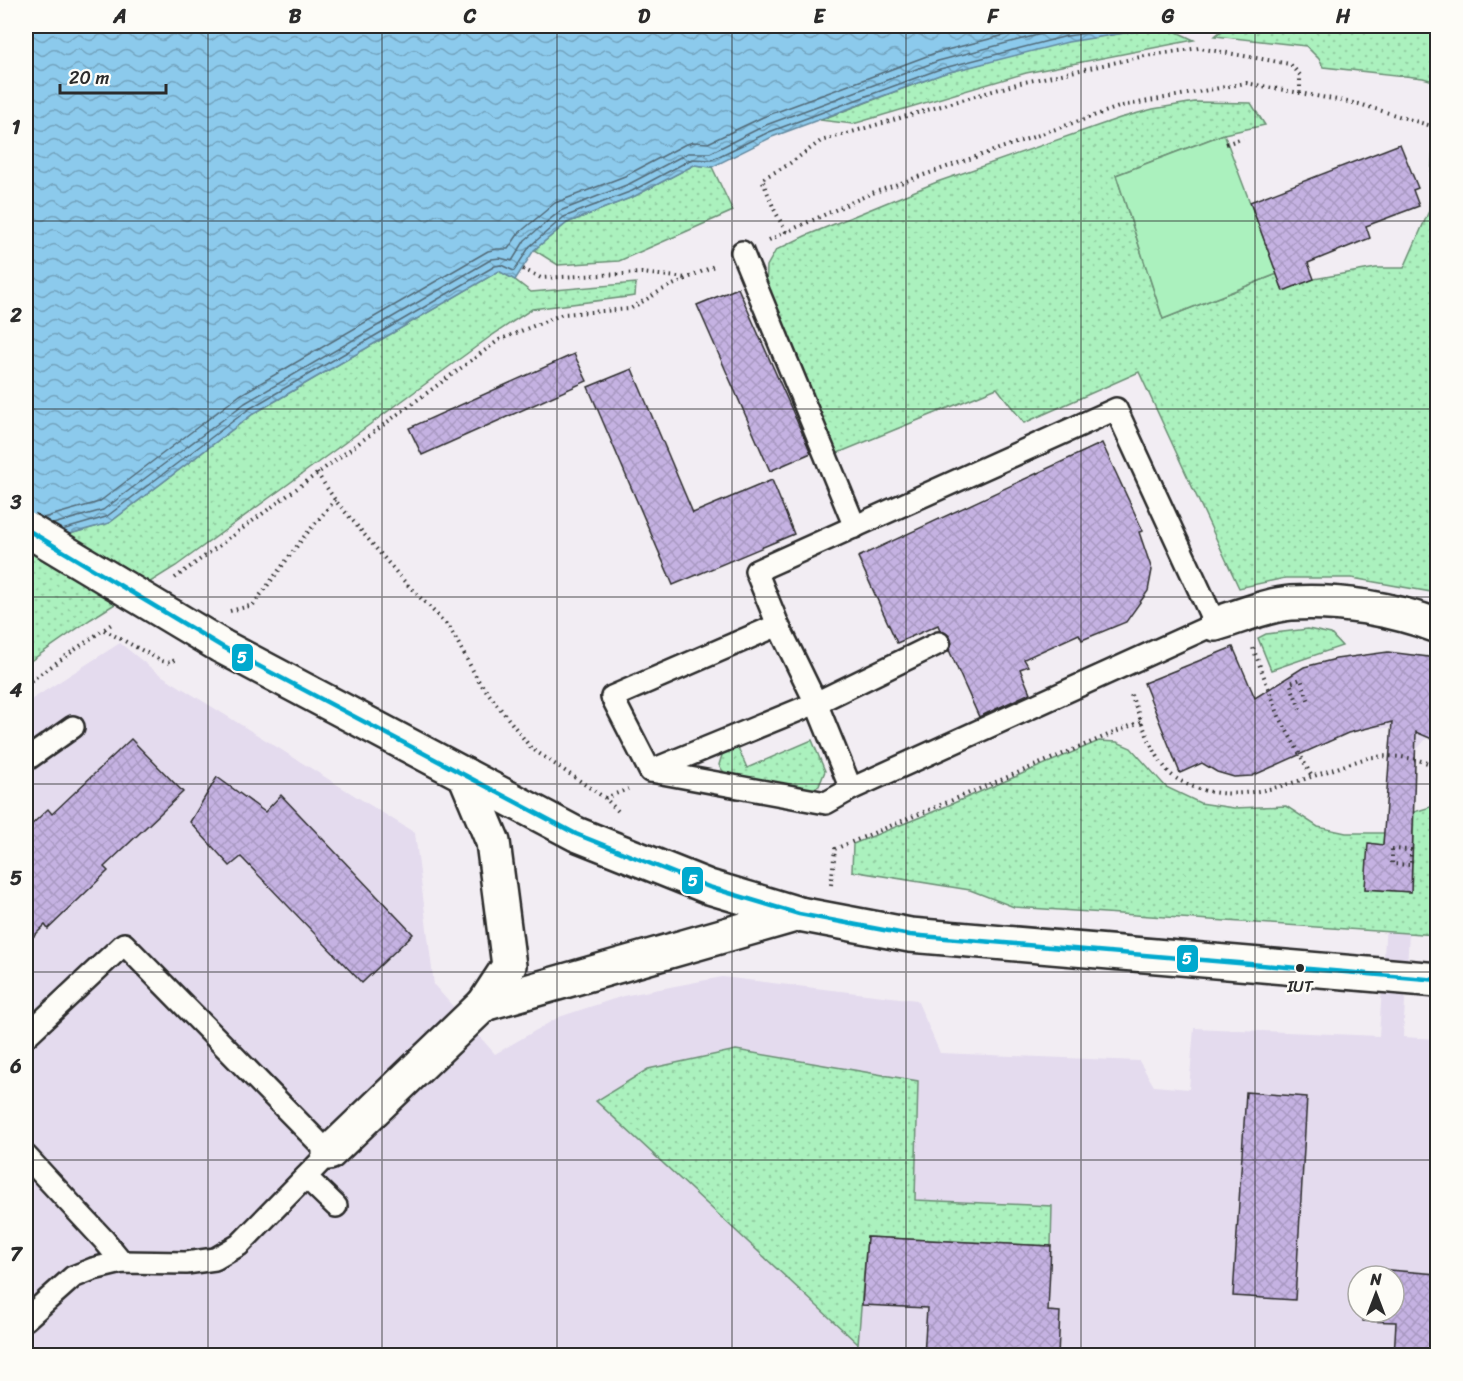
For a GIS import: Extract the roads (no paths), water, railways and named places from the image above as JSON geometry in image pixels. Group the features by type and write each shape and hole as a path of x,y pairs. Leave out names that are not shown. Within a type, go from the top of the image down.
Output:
{"main road":[{"path":"26,529 221,630 465,775 576,834 709,887 799,914 910,934 1437,980"},
{"path":"1215,624 1257,610 1291,603 1338,604 1383,610 1437,626"},
{"path":"329,1153 484,1004 509,966 493,842 465,775"},
{"path":"484,1004 799,914"}],"lane":[{"path":"742,252 855,527"},
{"path":"650,771 826,803 851,789 1215,624 1116,409 756,571 778,625 816,703 851,789"},
{"path":"650,771 612,698 778,625"},
{"path":"650,771 816,703 939,643"},
{"path":"26,760 73,727"},
{"path":"26,1036 124,944 329,1153 239,1245 215,1259 186,1263 122,1262 73,1276 26,1319"},
{"path":"26,1156 122,1262"},
{"path":"306,1177 336,1206"}],"water":[{"path":"26,26 1169,26 1068,42 942,74 772,137 712,167 694,165 635,196 567,223 534,250 515,280 499,271 253,414 109,523 26,546"}],"place":[{"name":"IUT","path":"1300,968"}]}
